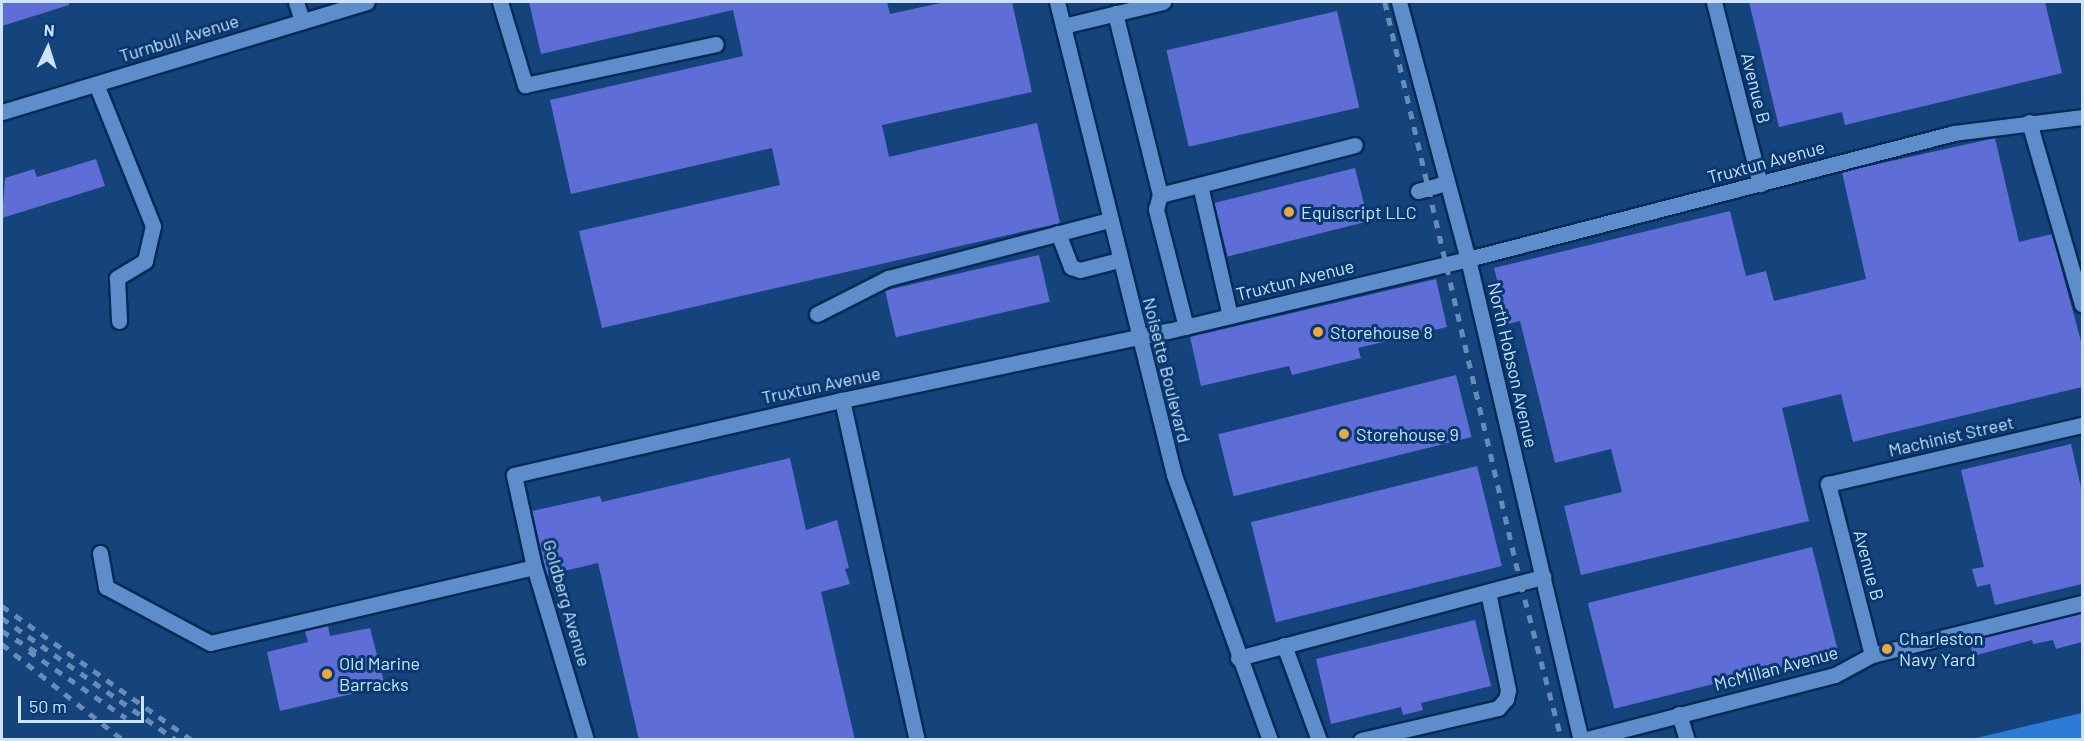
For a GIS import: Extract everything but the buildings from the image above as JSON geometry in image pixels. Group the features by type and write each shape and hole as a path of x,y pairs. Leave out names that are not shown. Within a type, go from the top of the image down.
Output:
{"street":[{"path":"296,2 302,21"},
{"name":"Turnbull Avenue","path":"2,112 367,2"},
{"path":"500,2 525,85 716,44"},
{"name":"Noisette Boulevard","path":"1057,2 1138,339 1174,475 1238,658 1270,740"},
{"path":"1063,26 1110,10 1156,2"},
{"name":"North Hobson Avenue","path":"1399,2 1468,259 1582,740"},
{"name":"Avenue B","path":"1714,2 1760,184"},
{"path":"1110,10 1160,195 1156,209 1186,327"},
{"path":"96,84 153,226 145,261 117,278 119,321"},
{"name":"Truxtun Avenue","path":"514,475 842,400 1138,339 1468,259 1954,133 2082,117"},
{"path":"2029,122 2082,304"},
{"path":"1160,195 1355,145"},
{"path":"1418,191 1446,183"},
{"path":"1200,185 1230,316"},
{"path":"817,314 888,278 1109,220"},
{"path":"1058,233 1071,267 1080,270 1119,260"},
{"path":"842,400 917,740"},
{"name":"Machinist Street","path":"1828,484 2082,425"},
{"name":"Goldberg Avenue","path":"514,475 534,567 586,740"},
{"name":"Avenue B","path":"1828,484 1872,655"},
{"path":"100,553 106,587 210,644 534,567"},
{"path":"1238,658 1543,578"},
{"path":"1361,740 1498,708 1508,690 1488,592"},
{"name":"McMillan Avenue","path":"1582,740 1835,675 1872,655 2082,603"},
{"path":"1284,645 1319,740"},
{"path":"1679,714 1687,740"}],"water":[{"path":"2082,713 2082,739 1972,739"}],"railway":[{"path":"1385,2 1521,584 1562,740"},
{"path":"2,606 192,740"},
{"path":"2,618 176,740"},
{"path":"2,631 38,653"},
{"path":"2,644 123,740"},
{"path":"29,651 126,718"}],"place":[{"name":"Equiscript LLC","path":"1289,212"},
{"name":"Storehouse 8","path":"1318,332"},
{"name":"Storehouse 9","path":"1344,434"},
{"name":"Charleston Navy Yard","path":"1887,649"},
{"name":"Old Marine Barracks","path":"327,674"}]}
